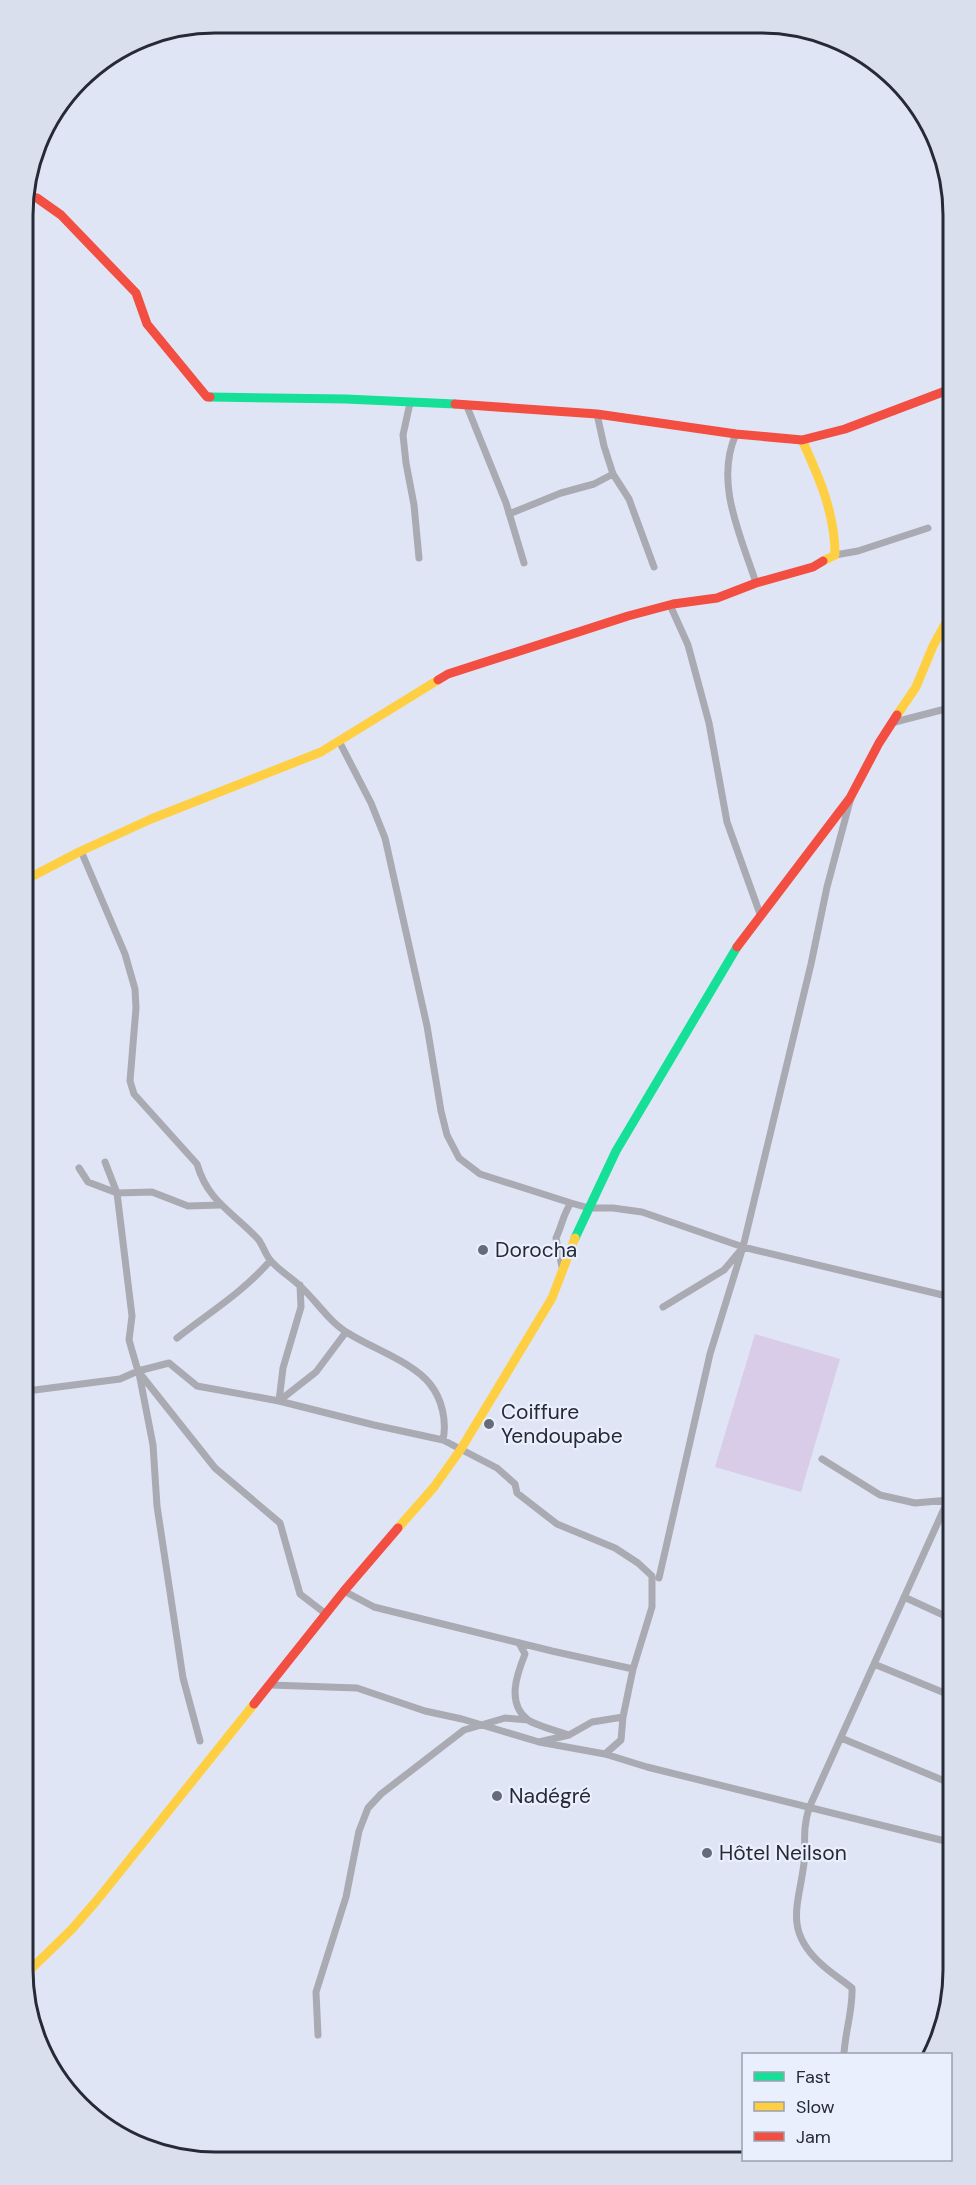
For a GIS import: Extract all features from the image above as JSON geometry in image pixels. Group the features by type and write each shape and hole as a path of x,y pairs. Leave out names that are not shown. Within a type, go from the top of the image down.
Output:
{"street":[{"path":"34,197 61,215 136,293 147,324 207,397 466,404 597,414 736,434 802,440 845,429 943,392"},
{"path":"410,403 403,435 414,505 419,558"},
{"path":"466,404 509,514 524,563"},
{"path":"597,414 613,474 629,499 654,567"},
{"path":"736,434 730,448 727,469 729,497 756,583"},
{"path":"802,440 822,483 828,502 836,544 835,555"},
{"path":"509,514 561,493 594,484 613,474"},
{"path":"33,876 81,850 232,786 321,752 448,675 628,616 670,605 717,598 756,583 813,567 835,555 858,551 928,528"},
{"path":"670,605 688,645 709,723 727,822 760,914"},
{"path":"33,1967 72,1929 98,1899 344,1591 434,1487 461,1449 552,1298 562,1267 616,1151 729,958 760,914 850,798 879,743 916,687 943,629"},
{"path":"895,722 943,710"},
{"path":"339,741 371,803 385,838 425,1015 441,1111 447,1135 459,1158 480,1174 571,1203 589,1208 613,1208 642,1212 743,1247 943,1295"},
{"path":"659,1578 710,1354 743,1247 850,798"},
{"path":"81,850 125,954 135,989 136,1008 130,1081 134,1094 197,1164 201,1176 220,1205 258,1239 270,1261 300,1285 346,1332 408,1367 430,1383 439,1399 444,1415 443,1440"},
{"path":"105,1162 117,1193 132,1316 129,1340 138,1371 153,1445 157,1506 183,1678 200,1741"},
{"path":"79,1168 88,1182 117,1193 152,1192 188,1206 220,1205"},
{"path":"562,1267 556,1238 561,1229 565,1211 571,1203"},
{"path":"663,1306 724,1270 743,1247"},
{"path":"177,1338 228,1301 253,1280 270,1261"},
{"path":"279,1401 283,1368 301,1307 300,1285"},
{"path":"279,1401 316,1372 346,1332"},
{"path":"33,1389 120,1379 138,1371 169,1363 197,1386 279,1401 443,1440 497,1468 515,1484 517,1494 556,1524 615,1548 638,1563 652,1576 652,1607 633,1669 622,1717 621,1740 605,1754"},
{"path":"138,1371 215,1468 280,1523 300,1594 326,1614"},
{"path":"822,1459 880,1495 915,1503 943,1501"},
{"path":"844,2053 852,1988 819,1962 797,1933 797,1902 804,1863 804,1825 809,1808 943,1515"},
{"path":"344,1591 374,1607 633,1669"},
{"path":"904,1597 943,1615"},
{"path":"519,1643 525,1654 514,1686 517,1705 528,1719"},
{"path":"874,1664 943,1692"},
{"path":"270,1685 357,1688 425,1711 462,1719 539,1742 605,1754 647,1767 943,1841"},
{"path":"539,1742 569,1735 592,1722 622,1717"},
{"path":"318,2035 316,1992 346,1897 359,1831 368,1808 381,1794 464,1730 505,1718 528,1719 569,1735"},
{"path":"841,1738 943,1780"}],"shaded area":[{"path":"755,1334 840,1359 801,1492 715,1467"}],"traffic: fast":[{"path":"210,397 346,399 455,404"},
{"path":"575,1238 616,1151 737,947"}],"traffic: slow":[{"path":"802,440 820,482 832,525 835,555 823,561"},
{"path":"897,715 916,687 943,628"},
{"path":"33,876 151,819 321,752 438,680"},
{"path":"398,1528 434,1487 461,1449 552,1298 575,1238"},
{"path":"33,1967 72,1929 98,1899 254,1704"}],"traffic: jam":[{"path":"34,197 61,215 136,293 147,324 207,397 210,397"},
{"path":"455,404 597,414 736,434 802,440 845,429 943,392"},
{"path":"438,680 448,674 628,616 673,604 717,598 756,583 813,567 823,561"},
{"path":"737,947 850,798 879,743 897,715"},
{"path":"254,1704 344,1591 398,1528"}],"place":[{"name":"Dorocha","path":"483,1250"},
{"name":"Coiffure Yendoupabe","path":"489,1424"},
{"name":"Nadégré","path":"497,1796"},
{"name":"Hôtel Neilson","path":"707,1853"}]}
